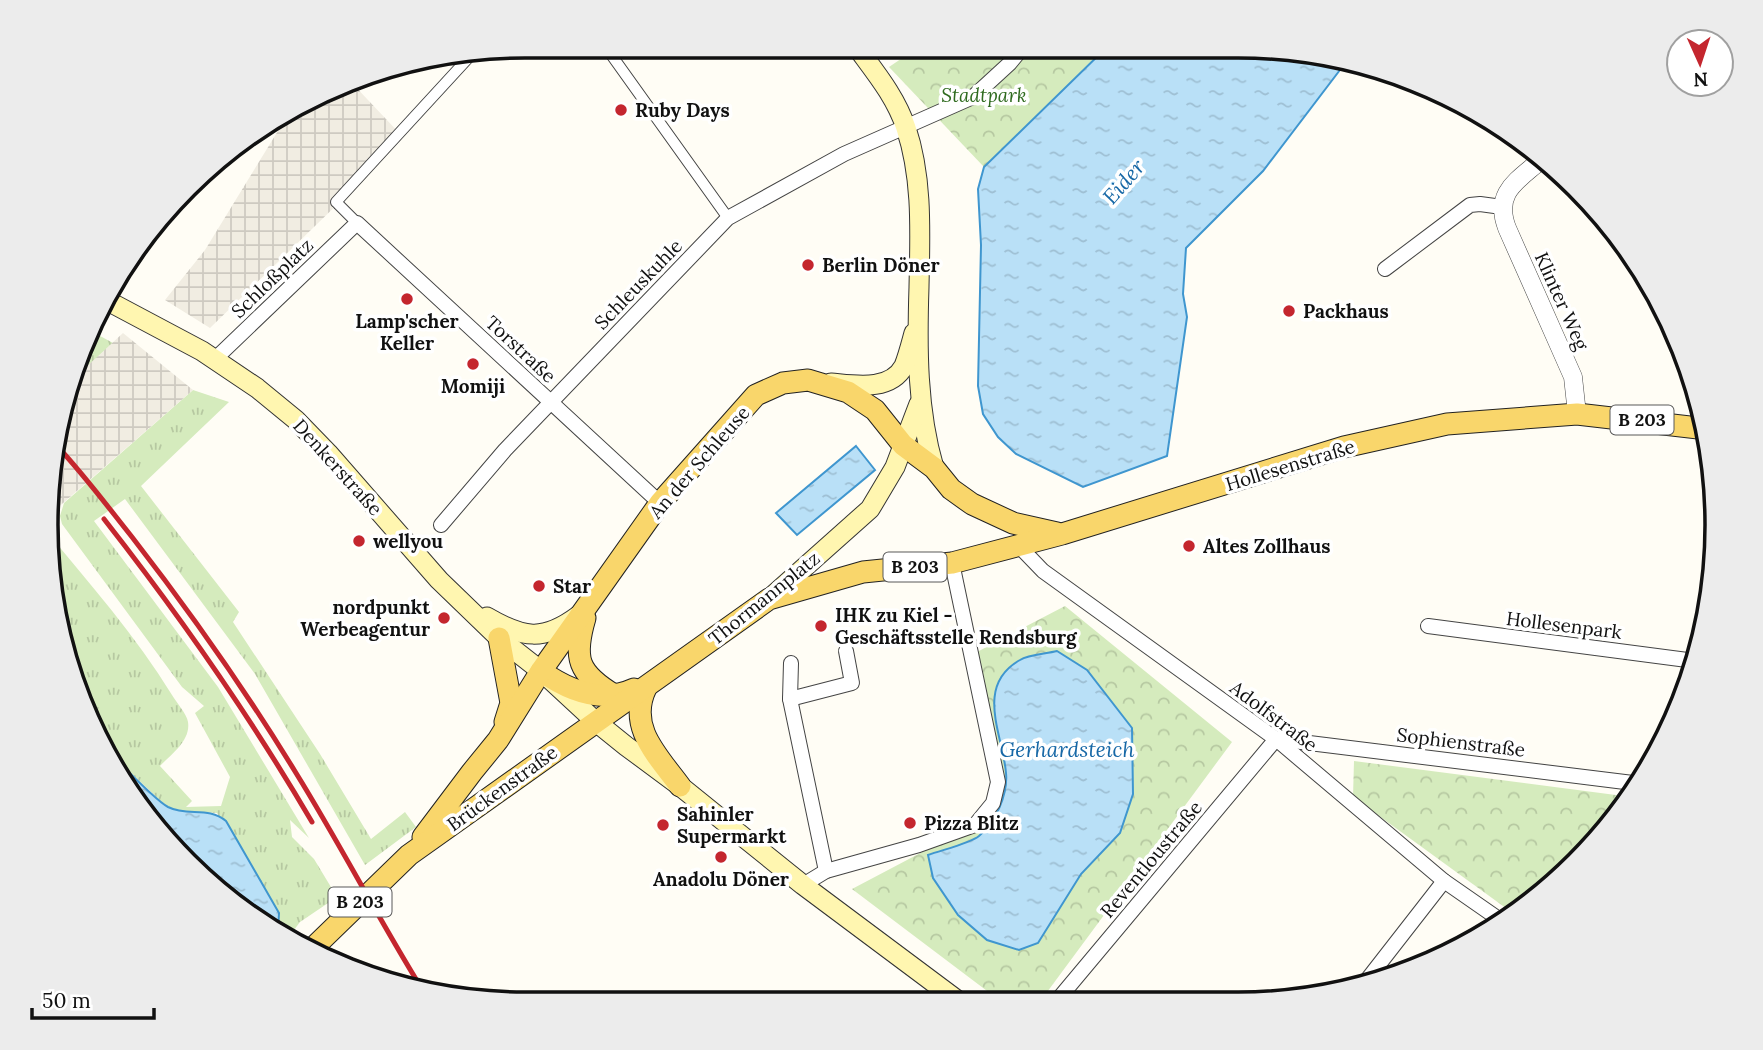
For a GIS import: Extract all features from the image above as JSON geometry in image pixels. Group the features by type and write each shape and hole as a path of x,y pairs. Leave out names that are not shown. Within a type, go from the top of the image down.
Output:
{"main road":[{"path":"865,58 893,97 906,127 916,172 920,216 918,319 921,400 925,438 934,468"},
{"name":"Denkerstraße","path":"113,304 214,360 257,388 296,419 421,561 499,638 541,671"},
{"path":"808,380 861,386 882,383 895,376 903,367 918,319"},
{"name":"An der Schleuse","path":"541,671 660,503 756,395 783,383 808,380 848,392 875,410 903,446"},
{"name":"Thormannplatz","path":"592,718 648,686 769,599 870,509 890,476 921,400"},
{"name":"Hollesenstraße","path":"903,446 934,468 951,489 972,504 1013,523 1062,534 1344,447 1447,424 1577,414 1694,428"},
{"name":"B 203","path":"769,599 863,572 952,563 1062,534"},
{"path":"466,604 510,630 531,635 560,629 587,609"},
{"path":"587,609 574,662 574,678 583,707 592,718"},
{"path":"580,635 580,661 588,678 615,695"},
{"path":"498,740 511,703 499,638"},
{"path":"541,671 557,683 577,692 596,696 615,695 648,686"},
{"path":"541,671 592,718 803,885 946,992"},
{"name":"Brückenstraße","path":"410,855 498,740 541,671"},
{"path":"648,686 639,706 641,726 645,738 680,786"},
{"name":"Brückenstraße","path":"318,944 410,855 592,718"}],"street":[{"path":"615,58 728,218"},
{"name":"Schleuskuhle","path":"441,525 505,450 728,218 844,154 973,97 1014,58"},
{"path":"357,223 337,203 465,62"},
{"path":"1385,269 1470,205 1502,207 1505,194 1535,165"},
{"name":"Klinter Weg","path":"1502,207 1507,228 1573,377 1577,414"},
{"name":"Schloßplatz","path":"214,360 357,223"},
{"name":"Torstraße","path":"357,223 660,503"},
{"name":"Adolfstraße","path":"1018,545 1043,572 1276,739 1444,881 1495,916"},
{"path":"803,885 826,871 919,845 975,825 993,803 998,782 952,563"},
{"name":"Hollesenpark","path":"1428,626 1685,660"},
{"path":"790,699 852,683 846,651"},
{"path":"791,663 790,699 826,871"},
{"name":"Sophienstraße","path":"1276,739 1629,782"},
{"name":"Reventloustraße","path":"1064,992 1276,739"},
{"path":"1374,971 1444,881"}],"green space":[{"name":"Stadtpark","path":"902,58 1096,58 984,167 889,67"},
{"path":"98,335 113,343 85,368"},
{"path":"193,390 229,402 141,486 239,612 233,622 320,754 371,839 405,812 416,827 365,865 255,674 125,499 94,521 218,687 309,838 290,820 292,837 314,859 337,897 300,922 293,931 279,922 279,913 217,813 167,807 125,767 120,759 93,704 74,646 62,586 59,546 128,631 186,715 188,729 183,741 160,766 192,801 186,807 221,806 230,777 195,713 204,706 182,687 62,524 60,516 64,503"},
{"path":"1065,606 1232,742 1047,992 988,992 852,889 926,850 996,805 977,652"},
{"path":"1354,761 1619,795 1568,855 1506,908 1353,797"}],"shaded area":[{"path":"358,89 402,136 349,193 210,328 165,300 205,250 281,126 291,120"},
{"path":"123,333 193,390 59,507 67,434 86,368"}],"water":[{"name":"Eider","path":"1096,58 1269,59 1340,70 1263,171 1186,248 1183,294 1187,317 1167,456 1083,487 1016,454 998,437 983,414 978,386 981,245 978,189 984,167"},
{"path":"856,446 875,470 797,535 776,513"},
{"name":"Gerhardsteich","path":"1057,651 1087,670 1132,728 1133,794 1120,833 1081,874 1038,943 1019,950 987,940 958,915 933,878 928,855 974,839 991,823 1003,798 1006,781 995,712 998,683 1006,671 1020,660"},
{"path":"126,769 168,807 212,814 226,821 279,913 279,922 217,876 174,833"}],"railway":[{"path":"64,453 154,566 238,682 312,800 416,979"},
{"path":"104,519 213,667 312,822"}],"place":[{"name":"Ruby Days","path":"621,110"},
{"name":"Berlin Döner","path":"808,265"},
{"name":"Lamp'scher Keller","path":"407,299"},
{"name":"Packhaus","path":"1289,311"},
{"name":"Momiji","path":"473,364"},
{"name":"wellyou","path":"359,541"},
{"name":"Altes Zollhaus","path":"1189,546"},
{"name":"Star","path":"539,586"},
{"name":"nordpunkt Werbeagentur","path":"444,618"},
{"name":"IHK zu Kiel - Geschäftsstelle Rendsburg","path":"821,626"},
{"name":"Pizza Blitz","path":"910,823"},
{"name":"Sahinler Supermarkt","path":"663,825"},
{"name":"Anadolu Döner","path":"721,857"}]}
